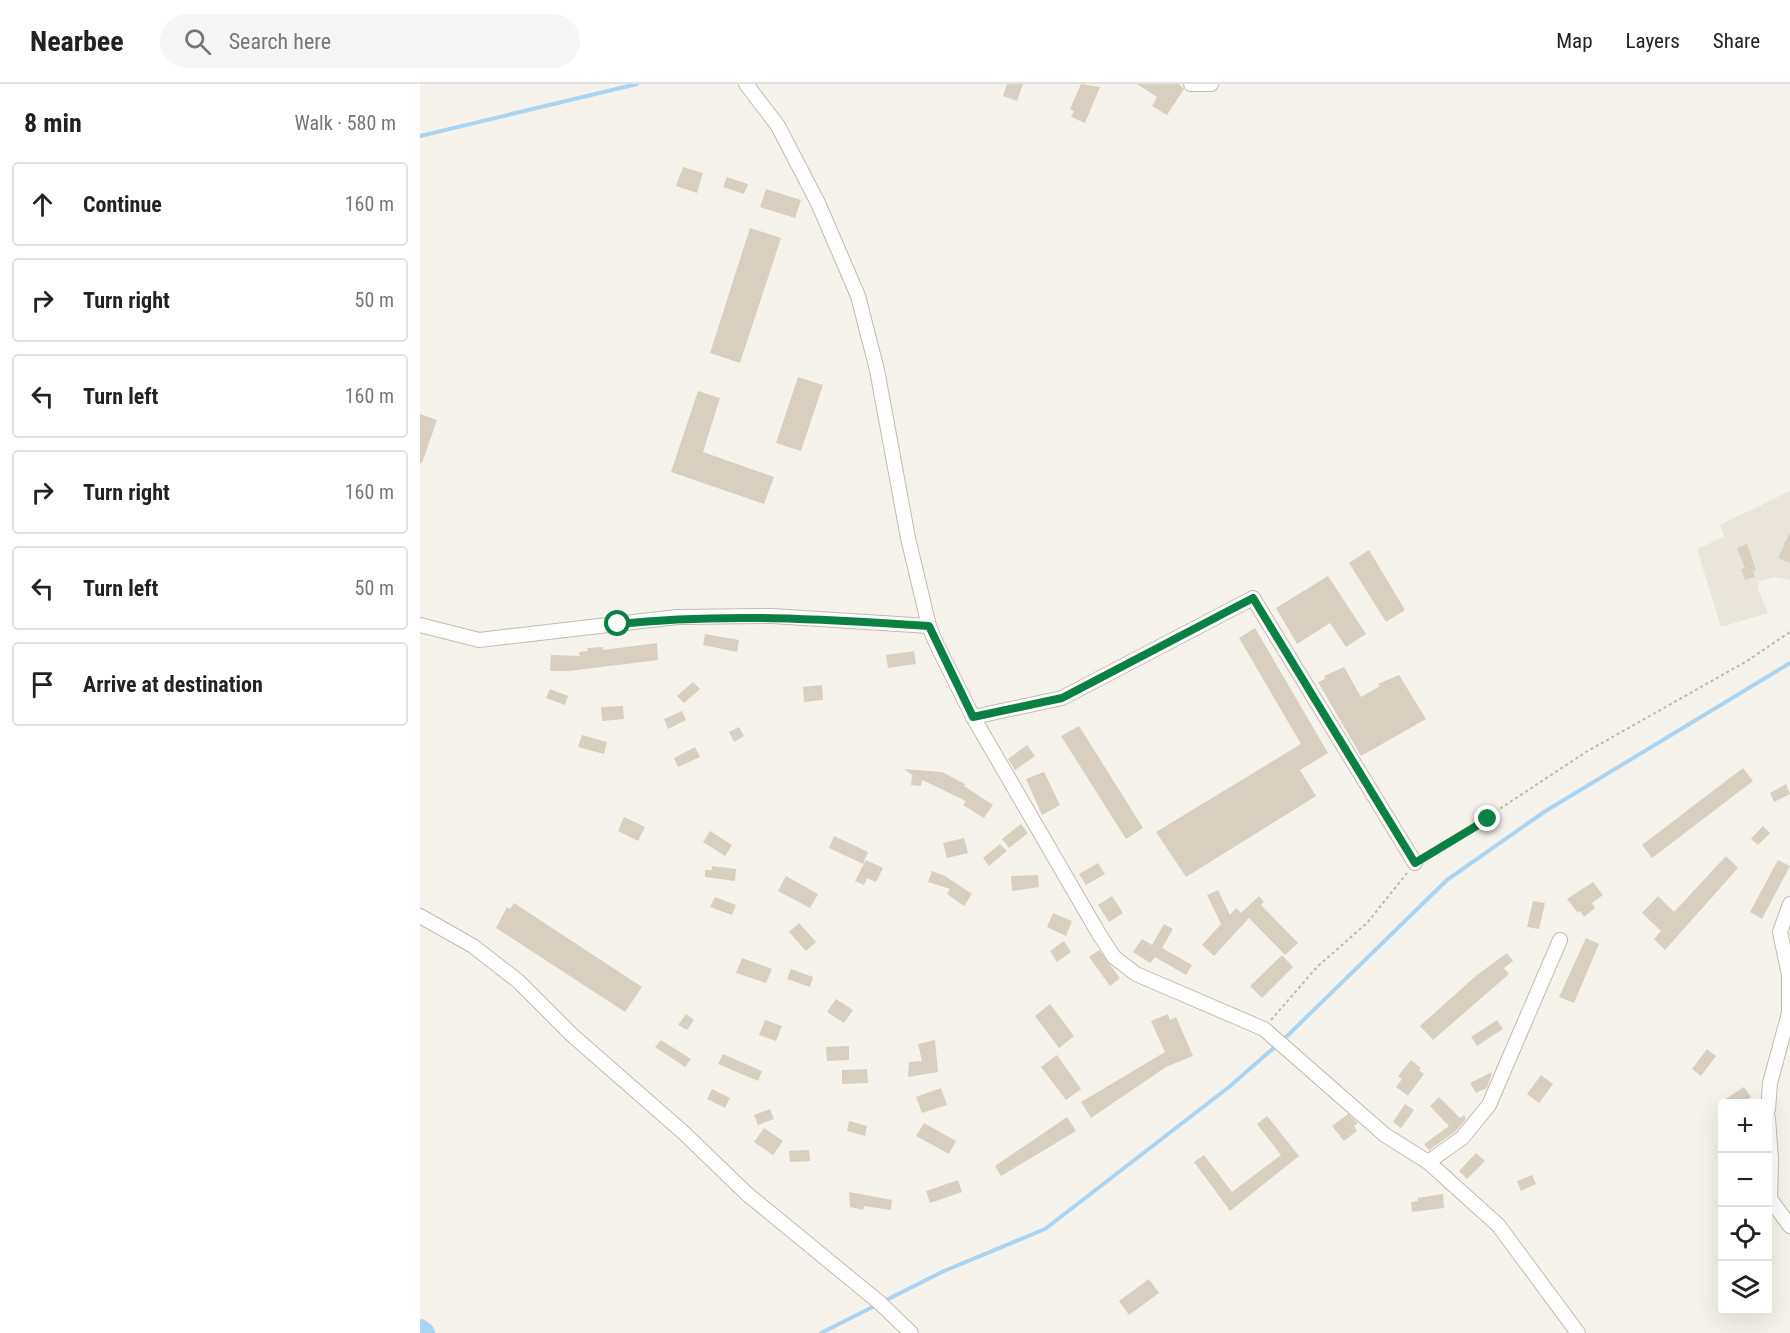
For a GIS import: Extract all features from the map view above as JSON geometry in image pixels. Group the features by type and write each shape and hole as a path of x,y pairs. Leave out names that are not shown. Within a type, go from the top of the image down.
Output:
{"street":[{"path":"746,84 783,136 818,203 858,296 877,370 908,538 929,626 973,717 1114,957 1136,974 1264,1029 1385,1135 1428,1162 1498,1225 1578,1333"},
{"path":"1191,84 1211,84"},
{"path":"973,717 1062,698 1253,598 1415,863"},
{"path":"420,625 479,640 677,617 772,616 929,626"},
{"path":"1768,1099 1770,1083 1789,1013 1789,975 1780,932 1790,904"},
{"path":"420,916 473,946 518,981 572,1035 684,1133 746,1193 880,1303 911,1333"},
{"path":"1428,1162 1462,1138 1489,1106 1560,940"},
{"path":"1771,1153 1770,1199 1790,1226"}],"path":[{"path":"1264,1029 1317,967 1367,923 1415,863 1488,819 1586,752 1747,661 1790,632"}],"shaded area":[{"path":"1790,491 1790,580 1775,577 1759,581 1758,589 1768,613 1721,627 1697,549 1724,537 1720,525"}],"building":[{"path":"1007,84 1023,84 1017,101 1003,96"},
{"path":"1081,84 1100,87 1085,123 1071,117 1074,111 1070,109"},
{"path":"1137,84 1179,84 1184,89 1167,115 1152,106 1157,97"},
{"path":"683,167 703,173 697,193 676,186"},
{"path":"727,177 748,184 744,194 723,187"},
{"path":"766,189 801,200 795,218 760,207"},
{"path":"750,228 781,238 740,363 710,353"},
{"path":"798,377 823,385 801,451 776,443"},
{"path":"698,391 720,398 703,452 774,477 764,504 671,472"},
{"path":"420,414 437,420 422,463 420,463"},
{"path":"1790,532 1790,563 1778,558"},
{"path":"1747,544 1756,570 1753,571 1755,577 1745,580 1741,569 1745,568 1737,548"},
{"path":"1369,550 1405,610 1386,622 1349,563"},
{"path":"1328,576 1366,634 1346,647 1330,623 1297,644 1276,608"},
{"path":"1255,628 1328,753 1300,770 1316,796 1186,877 1156,832 1301,744 1239,638"},
{"path":"705,634 739,640 737,652 703,645"},
{"path":"657,643 658,660 569,671 550,671 551,655 580,656 579,652 588,651 587,648 603,647 603,650"},
{"path":"914,651 916,664 888,668 886,655"},
{"path":"1344,667 1361,697 1380,686 1378,684 1399,675 1426,719 1361,756 1318,682 1325,679 1324,676"},
{"path":"693,682 700,689 684,703 677,696"},
{"path":"822,685 823,700 804,702 803,687"},
{"path":"550,689 568,696 565,705 546,698"},
{"path":"623,706 624,719 602,721 601,707"},
{"path":"682,711 686,720 668,729 664,719"},
{"path":"1079,726 1143,828 1126,839 1061,736"},
{"path":"739,727 744,736 734,742 729,732"},
{"path":"582,735 607,742 604,754 578,747"},
{"path":"1027,745 1035,756 1015,770 1008,759"},
{"path":"695,747 700,757 678,767 674,758"},
{"path":"1743,768 1753,781 1652,858 1642,845"},
{"path":"904,769 942,772 965,784 964,786 993,805 984,818 963,805 966,801 922,780 921,786 911,785 912,775"},
{"path":"1044,772 1060,805 1042,815 1026,779"},
{"path":"1786,784 1790,794 1774,802 1770,793"},
{"path":"624,817 645,827 638,841 618,831"},
{"path":"1021,824 1028,833 1009,848 1002,839"},
{"path":"1763,826 1770,833 1758,845 1751,839"},
{"path":"710,831 732,845 725,856 703,842"},
{"path":"834,836 868,852 863,864 829,848"},
{"path":"964,838 968,853 947,858 943,843"},
{"path":"1000,844 1007,851 989,866 983,858"},
{"path":"1726,856 1738,868 1665,950 1654,939 1661,931 1642,913 1658,896 1674,912"},
{"path":"866,860 883,868 876,882 867,878 864,885 855,881"},
{"path":"1778,860 1790,866 1762,919 1750,912"},
{"path":"1098,863 1105,874 1086,885 1079,874"},
{"path":"712,866 736,869 735,881 705,877 705,870 712,870"},
{"path":"932,871 945,876 972,894 964,906 947,894 950,889 928,882"},
{"path":"1038,875 1039,887 1012,891 1011,876"},
{"path":"786,876 818,894 810,908 778,891"},
{"path":"1593,882 1603,895 1592,903 1595,908 1584,917 1567,899"},
{"path":"1218,890 1230,915 1236,908 1241,913 1259,896 1264,902 1261,905 1298,943 1285,955 1249,918 1214,956 1202,945 1221,924 1207,895"},
{"path":"1112,896 1123,913 1109,922 1098,905"},
{"path":"715,897 736,905 732,915 710,907"},
{"path":"1533,901 1545,903 1539,929 1527,927"},
{"path":"514,903 642,987 625,1012 496,928 507,907 510,909"},
{"path":"1053,913 1072,921 1066,936 1047,927"},
{"path":"799,923 816,942 806,951 789,932"},
{"path":"1164,924 1173,929 1162,948 1192,965 1186,975 1155,957 1150,963 1133,952 1142,939 1152,945"},
{"path":"1586,938 1599,944 1574,1003 1559,997"},
{"path":"1064,941 1071,952 1057,962 1050,951"},
{"path":"1099,950 1120,978 1110,986 1089,957"},
{"path":"1507,953 1513,961 1504,968 1509,974 1433,1040 1420,1026 1477,975"},
{"path":"1282,955 1293,967 1262,998 1250,986"},
{"path":"742,958 772,969 766,983 736,973"},
{"path":"791,969 813,977 810,987 787,979"},
{"path":"836,999 853,1010 844,1023 827,1012"},
{"path":"1050,1004 1074,1036 1059,1048 1035,1016"},
{"path":"686,1014 694,1020 687,1030 678,1025"},
{"path":"1168,1014 1170,1020 1176,1017 1193,1056 1166,1067 1091,1118 1081,1102 1165,1052 1151,1021"},
{"path":"765,1020 782,1026 776,1041 759,1035"},
{"path":"1497,1020 1503,1029 1477,1046 1471,1037"},
{"path":"661,1040 691,1059 685,1067 655,1047"},
{"path":"935,1040 938,1072 908,1077 909,1062 922,1061 918,1044"},
{"path":"849,1046 849,1060 827,1061 826,1047"},
{"path":"1707,1049 1716,1056 1701,1076 1692,1069"},
{"path":"723,1054 762,1071 758,1081 718,1064"},
{"path":"1057,1055 1081,1089 1066,1100 1041,1067"},
{"path":"1411,1060 1421,1068 1419,1070 1424,1074 1408,1096 1396,1087 1402,1079 1398,1076"},
{"path":"867,1069 868,1083 842,1084 842,1070"},
{"path":"1492,1072 1487,1088 1476,1093 1470,1083"},
{"path":"1541,1075 1553,1084 1539,1103 1527,1094"},
{"path":"1744,1087 1751,1097 1748,1099 1726,1099"},
{"path":"941,1088 947,1105 922,1113 916,1097"},
{"path":"712,1089 730,1098 725,1108 707,1099"},
{"path":"1439,1097 1460,1118 1464,1115 1466,1119 1456,1131 1429,1150 1424,1144 1449,1126 1430,1106"},
{"path":"1405,1104 1414,1110 1401,1128 1393,1122"},
{"path":"770,1109 774,1119 758,1125 754,1115"},
{"path":"1348,1114 1358,1123 1354,1126 1357,1131 1344,1141 1332,1126"},
{"path":"1267,1116 1299,1156 1230,1211 1194,1162 1204,1155 1232,1192 1281,1155 1257,1124"},
{"path":"1067,1117 1076,1131 1001,1176 995,1166"},
{"path":"849,1121 867,1126 865,1136 847,1131"},
{"path":"924,1123 956,1141 949,1154 916,1136"},
{"path":"764,1128 783,1141 773,1155 754,1142"},
{"path":"809,1150 810,1161 790,1162 789,1151"},
{"path":"1476,1153 1485,1161 1467,1179 1459,1171"},
{"path":"1532,1175 1536,1184 1521,1191 1517,1181"},
{"path":"958,1180 962,1192 930,1203 926,1191"},
{"path":"849,1192 892,1200 891,1210 864,1206 863,1210 850,1207"},
{"path":"1443,1194 1444,1208 1412,1212 1411,1202 1418,1201 1418,1198"},
{"path":"1149,1279 1159,1293 1129,1315 1119,1301"}],"waterway":[{"path":"420,136 637,84"},
{"path":"1283,1040 1447,880 1544,812 1790,663"},
{"path":"821,1333 944,1271 1045,1229 1229,1087 1277,1045"},
{"path":"420,1330 424,1333"}],"route":[{"path":"618,624 677,617 772,616 929,626 973,717 1062,698 1253,598 1415,863 1488,819"}]}
